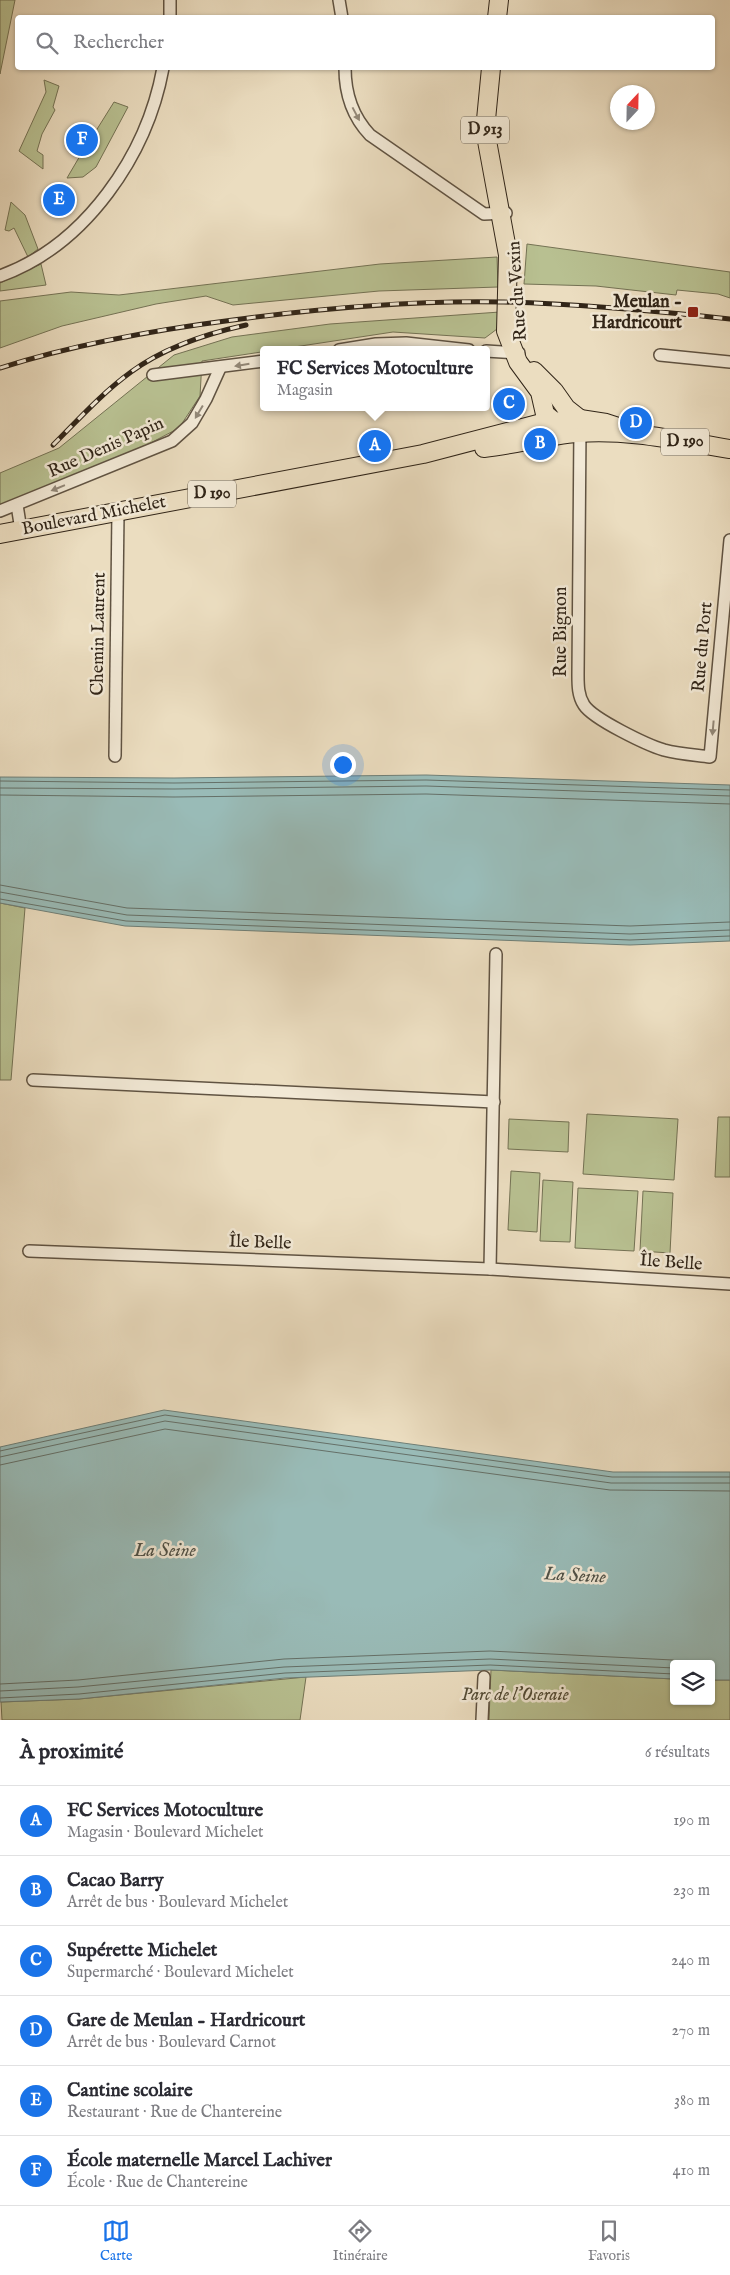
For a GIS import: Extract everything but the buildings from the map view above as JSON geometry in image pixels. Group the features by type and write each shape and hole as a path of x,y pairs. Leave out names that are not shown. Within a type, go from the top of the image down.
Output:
{"main road":[{"path":"497,15 499,0"},
{"name":"Rue du Vexin","path":"490,70 485,130 503,213 508,260 506,331 519,353 533,370 554,390 560,424"},
{"name":"D 190","path":"560,424 606,423 640,434 730,449"},
{"name":"Boulevard Michelet","path":"0,534 423,454 494,447 560,424"}],"street":[{"path":"170,0 170,15"},
{"path":"339,0 342,15"},
{"path":"0,276 30,263 49,250 86,218 101,201 116,180 147,125 163,70"},
{"path":"345,70 347,96 358,120 370,135 480,212 486,215 503,213"},
{"path":"364,346 406,343 433,346"},
{"path":"490,351 519,353"},
{"path":"660,355 730,362"},
{"path":"153,375 260,363"},
{"name":"Rue Denis Papin","path":"0,511 172,441 192,423 206,399 220,368"},
{"name":"Rue Bignon","path":"560,424 579,692 583,704 591,713 640,740 663,750 710,757"},
{"path":"17,505 21,530"},
{"name":"Chemin Laurent","path":"115,756 118,512"},
{"name":"Rue du Port","path":"710,757 730,540"},
{"path":"490,1269 496,954"},
{"path":"33,1080 494,1102"},
{"name":"Île Belle","path":"29,1252 490,1269 730,1284"},
{"path":"482,1720 484,1677"}],"green space":[{"path":"0,0 15,0 0,74"},
{"path":"44,80 59,86 53,107 55,110 42,134 37,151 43,155 43,169 19,151 46,92"},
{"path":"114,102 128,107 96,167 83,177 67,178 84,149 87,150 96,136 94,134"},
{"path":"11,202 25,215 38,249 28,257 14,228 9,231 5,230"},
{"path":"527,244 730,272 730,298 718,294 677,290 676,295 596,286 524,284"},
{"path":"497,257 498,287 379,291 233,305 206,296 156,304 62,326 0,348 0,301 71,292 119,295 380,264"},
{"path":"41,264 46,285 0,291 0,283"},
{"path":"500,312 497,329 485,338 393,332 301,346 260,346 260,352 202,361 200,396 179,428 143,447 0,508 0,473 59,448 174,355 232,337 330,324"},
{"path":"0,903 25,908 11,1080 0,1080"},
{"path":"587,1114 678,1119 674,1180 583,1174"},
{"path":"718,1117 730,1117 730,1177 715,1177"},
{"path":"509,1119 569,1122 568,1152 508,1149"},
{"path":"511,1171 540,1173 537,1232 508,1230"},
{"path":"543,1180 573,1182 570,1242 540,1241"},
{"path":"578,1188 638,1191 634,1251 575,1248"},
{"path":"643,1191 673,1193 670,1253 640,1251"},
{"name":"Parc de l'Oseraie","path":"491,1670 670,1679 670,1705 715,1705 715,1680 730,1680 730,1720 489,1720"},
{"path":"306,1677 300,1720 2,1720 1,1702 79,1699"}],"water":[{"path":"426,775 730,785 730,941 630,945 125,926 0,903 0,777 174,778"},
{"name":"La Seine","path":"164,1410 613,1472 730,1472 730,1680 715,1680 715,1660 670,1660 670,1679 491,1670 285,1678 79,1699 0,1702 0,1447"}],"railway":[{"path":"0,368 57,352 145,333 267,316 368,306 436,302 532,303 617,308 730,319"},
{"path":"53,445 90,407 144,363 186,342 246,325"}],"place":[{"name":"École maternelle Marcel Lachiver","path":"82,140"},
{"name":"Cantine scolaire","path":"59,200"},
{"name":"Meulan - Hardricourt","path":"693,312"},
{"name":"Supérette Michelet","path":"509,404"},
{"name":"Gare de Meulan - Hardricourt","path":"636,423"},
{"name":"Cacao Barry","path":"540,444"},
{"name":"FC Services Motoculture","path":"375,446"}]}
